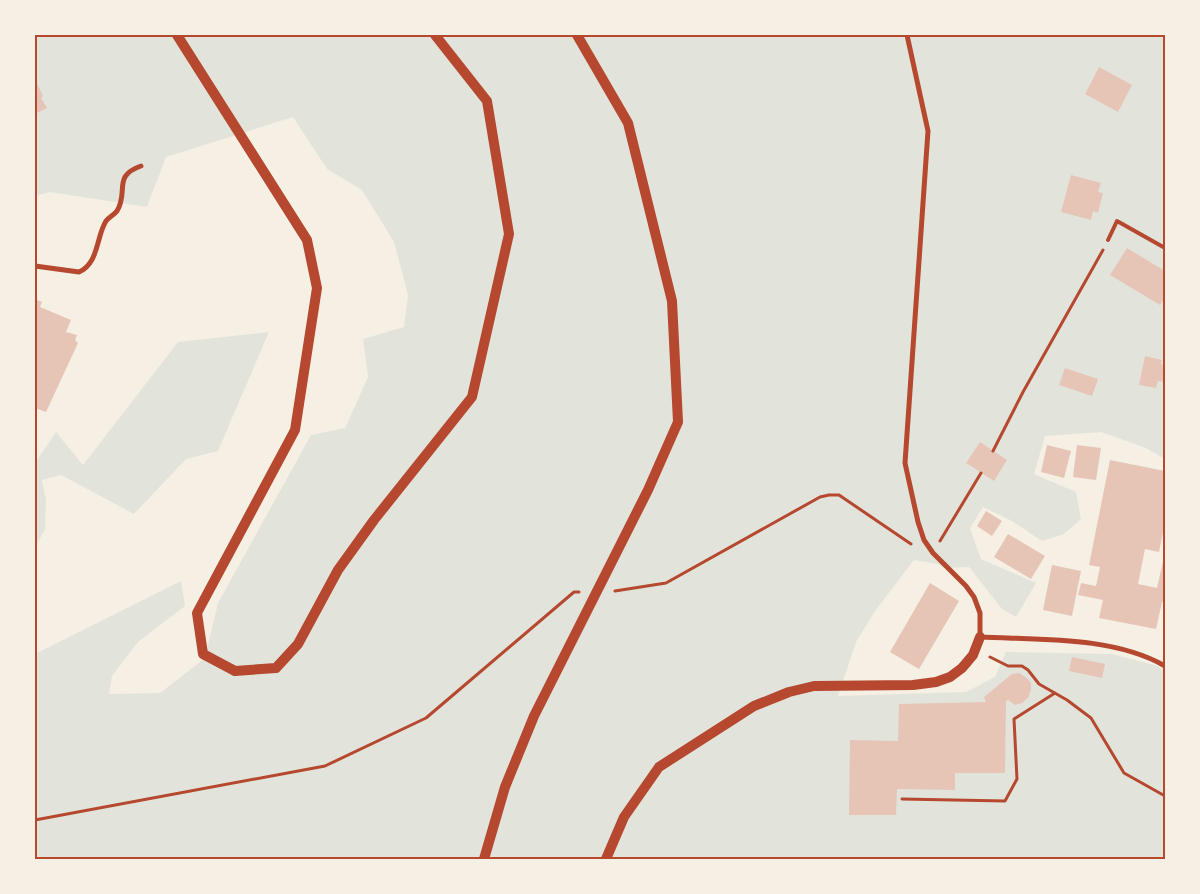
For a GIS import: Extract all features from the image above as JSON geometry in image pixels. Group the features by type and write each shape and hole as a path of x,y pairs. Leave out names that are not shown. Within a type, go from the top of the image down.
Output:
{"main road":[{"path":"177,35 307,240 317,288 295,430 197,613 203,654 235,671 276,668 298,644 338,570 374,520 472,397 509,234 487,101 435,35"},
{"path":"484,859 505,787 534,716 648,490 678,422 672,301 628,123 577,35"},
{"path":"606,859 624,817 659,767 754,706 782,694 814,686 928,684 944,680 968,663 976,650 980,637"}],"street":[{"path":"907,35 928,131 905,463 920,531 933,553 974,597 980,613 980,637 1064,641 1117,648 1146,657 1165,666"},
{"path":"35,266 79,272 83,270 94,257 106,221 117,210 121,199 122,185 127,173 141,166"}],"lane":[{"path":"1108,240 1117,221 1165,248"}],"path":[{"path":"993,451 1023,392 1108,240"},
{"path":"35,820 325,766 426,718 574,592 595,595 666,583 820,497 839,495 925,554 933,553 981,473"},
{"path":"976,650 1008,666 1022,666 1028,670 1039,684 1091,718 1124,773 1165,796"},
{"path":"902,799 1005,801 1017,779 1014,719 1055,693"}],"shaded area":[{"path":"35,35 1165,35 1165,459 1146,448 1101,432 1045,436 1034,474 1076,492 1081,519 1064,534 1042,541 1012,521 983,507 970,528 981,559 1036,583 1016,617 1002,609 969,567 944,568 938,564 914,560 875,611 856,642 838,696 966,692 995,677 1006,652 1112,654 1158,666 1165,672 1165,859 35,859 35,654 181,581 185,606 138,642 112,676 109,694 160,693 205,658 218,603 311,435 345,428 368,377 363,339 404,327 408,295 394,242 362,190 327,169 293,117 166,157 147,207 50,192 35,196"},
{"path":"269,332 218,451 186,459 134,514 61,475 42,480 46,500 45,529 35,548 35,463 56,432 83,465 178,342"}],"building":[{"path":"1099,67 1132,85 1118,112 1085,94"},
{"path":"35,79 43,96 41,98 47,108 35,114"},
{"path":"1071,175 1101,183 1098,192 1103,193 1098,213 1093,211 1091,220 1061,212"},
{"path":"1127,248 1165,271 1165,298 1160,305 1110,275"},
{"path":"35,299 42,302 40,307 71,320 66,332 77,335 75,340 78,343 46,412 35,408"},
{"path":"1145,356 1162,360 1161,364 1165,366 1165,382 1158,381 1156,388 1139,385"},
{"path":"1065,368 1098,379 1092,396 1059,385"},
{"path":"980,442 1007,460 994,481 966,463"},
{"path":"1047,445 1071,451 1064,478 1041,472"},
{"path":"1077,445 1101,448 1096,480 1073,477"},
{"path":"1110,460 1165,471 1165,522 1159,552 1145,549 1138,584 1157,588 1165,552 1165,602 1162,602 1156,629 1099,618 1103,600 1078,595 1081,583 1096,586 1100,567 1089,565"},
{"path":"986,511 1002,521 992,536 977,526"},
{"path":"1008,534 1045,556 1031,579 994,557"},
{"path":"1052,565 1081,571 1072,616 1043,610"},
{"path":"930,583 959,601 919,669 890,652"},
{"path":"1072,657 1105,664 1102,678 1069,671"},
{"path":"1019,673 1031,683 1031,690 1028,698 1022,703 1015,705 1008,700 1006,701 1005,773 955,773 955,790 897,789 896,815 849,815 850,740 898,741 899,704 986,702 984,697 1012,674"}]}
